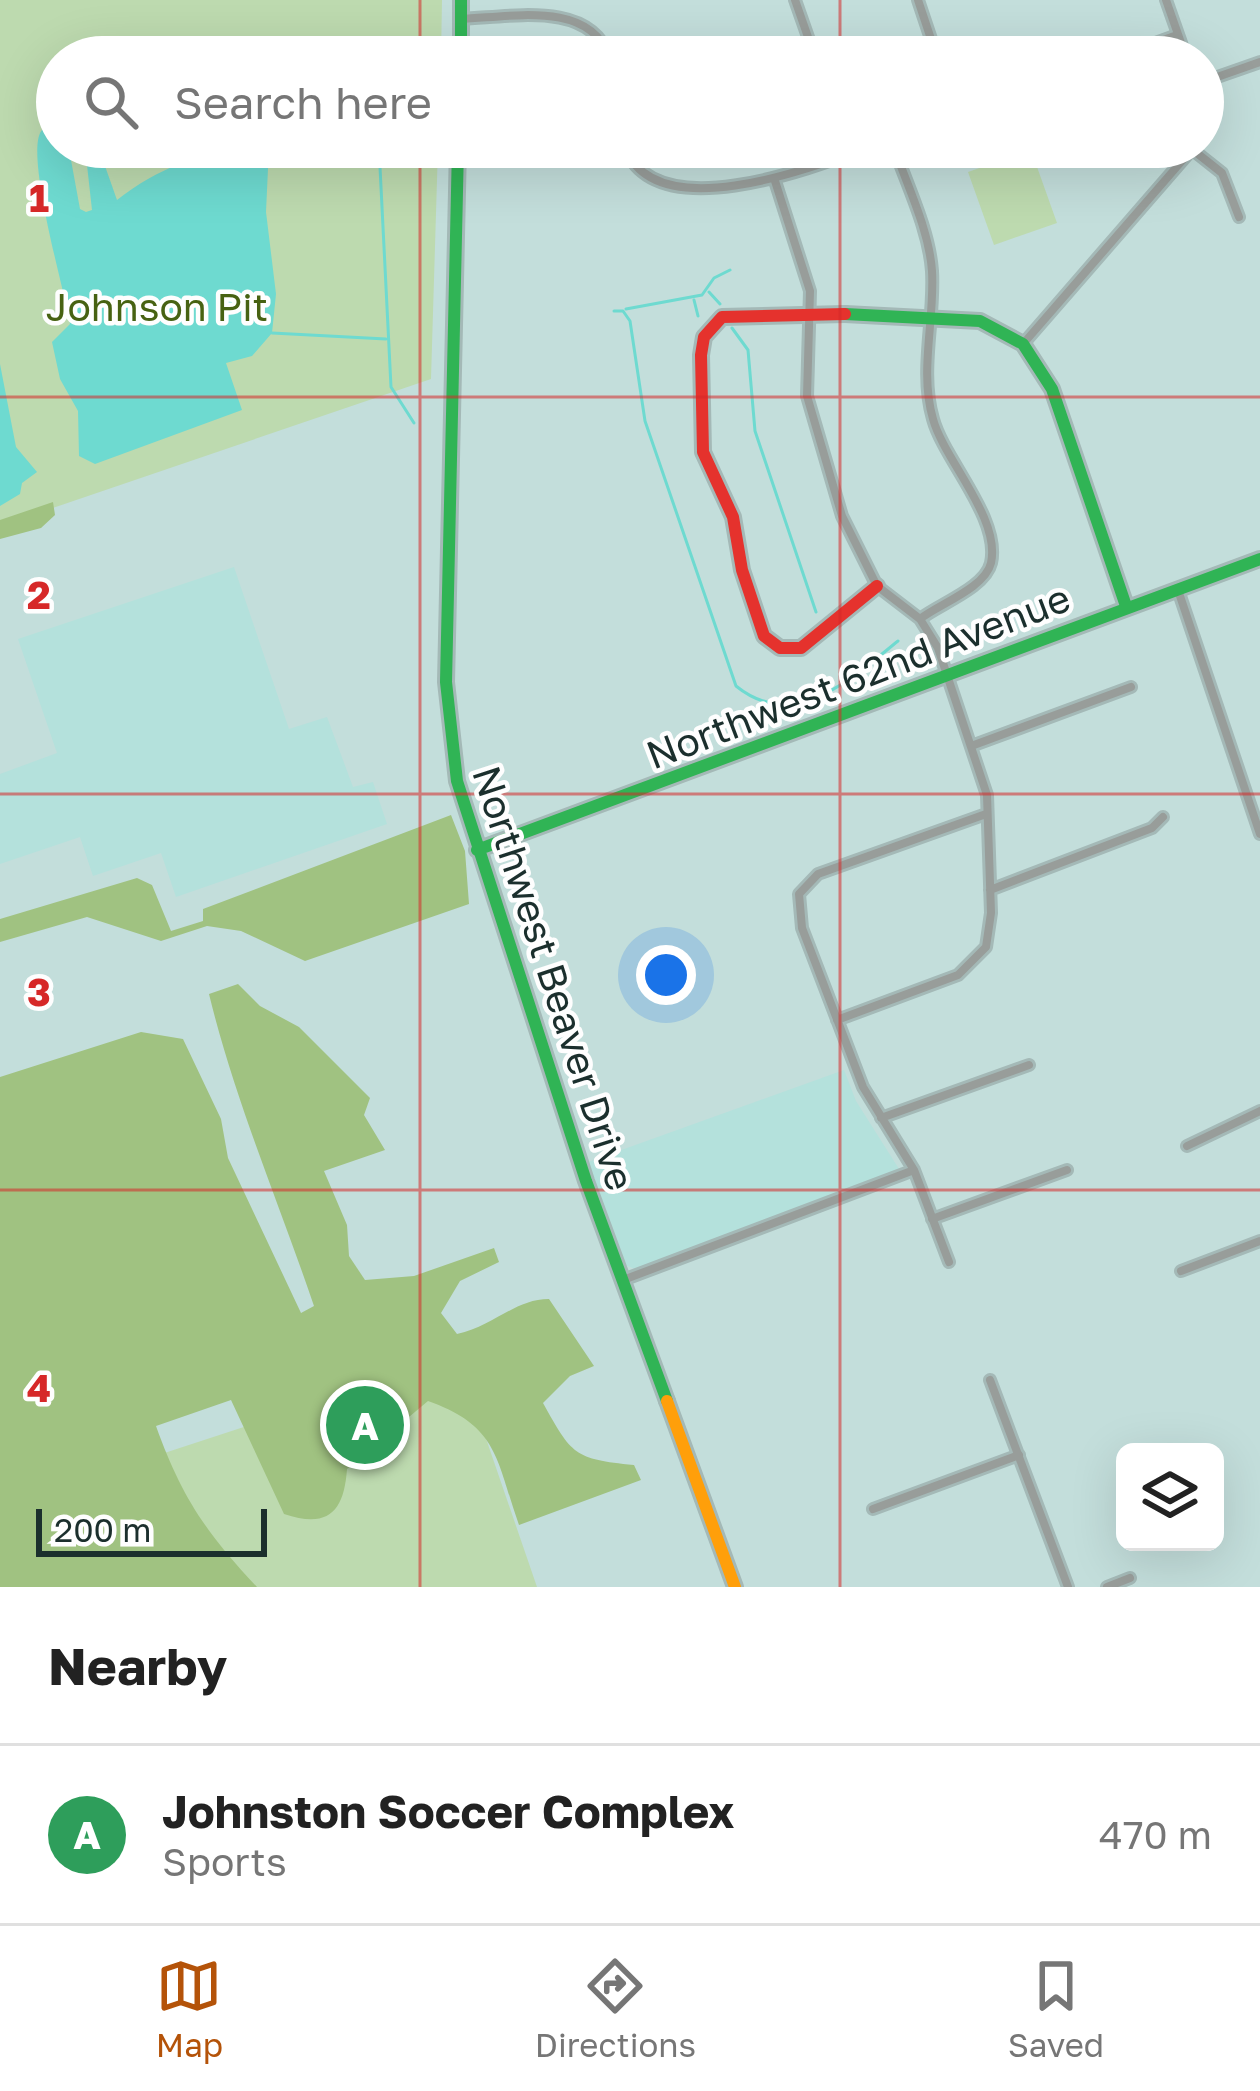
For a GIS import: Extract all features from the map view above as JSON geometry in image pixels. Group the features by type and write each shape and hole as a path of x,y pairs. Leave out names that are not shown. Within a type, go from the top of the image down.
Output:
{"street":[{"path":"461,0 461,36"},
{"path":"796,0 807,36"},
{"path":"918,0 930,36"},
{"path":"1166,0 1177,35"},
{"path":"461,19 571,17 599,36"},
{"path":"1224,75 1260,62"},
{"name":"Northwest Beaver Drive","path":"458,168 446,682 457,781 621,1281 735,1587"},
{"path":"638,168 662,184 775,181 806,168"},
{"path":"901,168 929,252 927,389 932,419 969,487 992,557 979,582 920,619"},
{"path":"1023,344 1176,168"},
{"path":"1216,168 1239,217"},
{"path":"775,181 813,314 806,383 810,413 842,516 877,586 920,619 951,674 985,780 991,932 969,968 837,1020"},
{"path":"877,586 801,648 779,648 764,637 742,570 734,517 703,452 701,355 714,324 733,313 980,321 1023,344 1052,389 1126,607"},
{"name":"Northwest 62nd Avenue","path":"477,850 1260,559"},
{"path":"1178,590 1260,834"},
{"path":"974,745 1131,687"},
{"path":"949,1262 914,1170 881,1118 837,1020 802,928 799,894 806,883 986,814"},
{"path":"990,890 1153,828 1163,817"},
{"path":"881,1118 1029,1064"},
{"path":"1187,1146 1260,1112"},
{"path":"621,1281 914,1170"},
{"path":"932,1219 1067,1170"},
{"path":"1181,1271 1260,1241"},
{"path":"991,1380 1068,1587"},
{"path":"872,1509 1019,1455"},
{"path":"1107,1587 1130,1578"}],"shaded area":[{"path":"234,567 289,729 327,717 353,787 373,782 387,824 176,897 161,853 93,876 80,837 0,864 0,774 57,753 18,639"},
{"path":"844,1070 856,1101 899,1169 635,1269 625,1265 588,1162"}],"green space":[{"name":"Johnson Pit","path":"0,0 442,0 441,36 36,36 36,168 437,168 431,379 0,526"},
{"path":"1037,168 1057,223 994,245 968,172"},
{"path":"53,502 55,515 41,528 0,539 0,520"},
{"path":"451,815 465,851 469,904 305,961 241,931 207,926 161,941 87,917 0,942 0,919 137,878 152,885 171,931 203,921 203,909"},
{"path":"238,984 260,1006 299,1027 370,1098 364,1115 385,1150 324,1171 347,1225 349,1256 365,1280 414,1276 494,1248 499,1262 460,1281 441,1313 457,1334 525,1303 549,1299 594,1366 570,1376 543,1403 577,1451 634,1465 641,1480 519,1525 499,1464 482,1434 428,1401 347,1469 342,1496 331,1513 300,1518 284,1514 231,1400 156,1426 197,1512 257,1587 0,1587 0,1077 141,1032 183,1039 221,1119 228,1158 301,1313 314,1306 244,1112 209,994"},
{"path":"458,1357 537,1587 0,1587 0,1441 21,1500"}],"water":[{"path":"39,168 72,168 80,209 86,212 92,210 87,168 106,168 117,200 172,168 268,168 266,212 276,294 272,333 252,356 226,363 242,410 95,464 79,456 78,411 60,379 52,342 70,324"},
{"path":"0,364 16,447 37,472 22,483 20,494 0,506"}],"waterway":[{"path":"380,168 391,387 414,423"},
{"path":"626,309 702,295 714,278 730,270"},
{"path":"709,292 720,304"},
{"path":"694,300 698,316"},
{"path":"614,311 623,311 630,321 645,421 736,686 758,699 801,702 843,684 898,641"},
{"path":"732,328 748,350 755,431 816,612"},
{"path":"272,333 386,339"}],"traffic: fast":[{"path":"461,0 461,36"},
{"path":"458,168 446,682 457,781 586,1181 667,1401"},
{"path":"845,314 980,321 1023,344 1052,389 1126,606"},
{"path":"477,850 1260,559"}],"traffic: slow":[{"path":"667,1401 735,1587"}],"traffic: jam":[{"path":"845,314 722,317 704,337 701,355 703,452 733,517 742,570 764,636 780,648 801,648 877,586"}],"place":[{"name":"Johnston Soccer Complex","path":"365,1425"}]}
